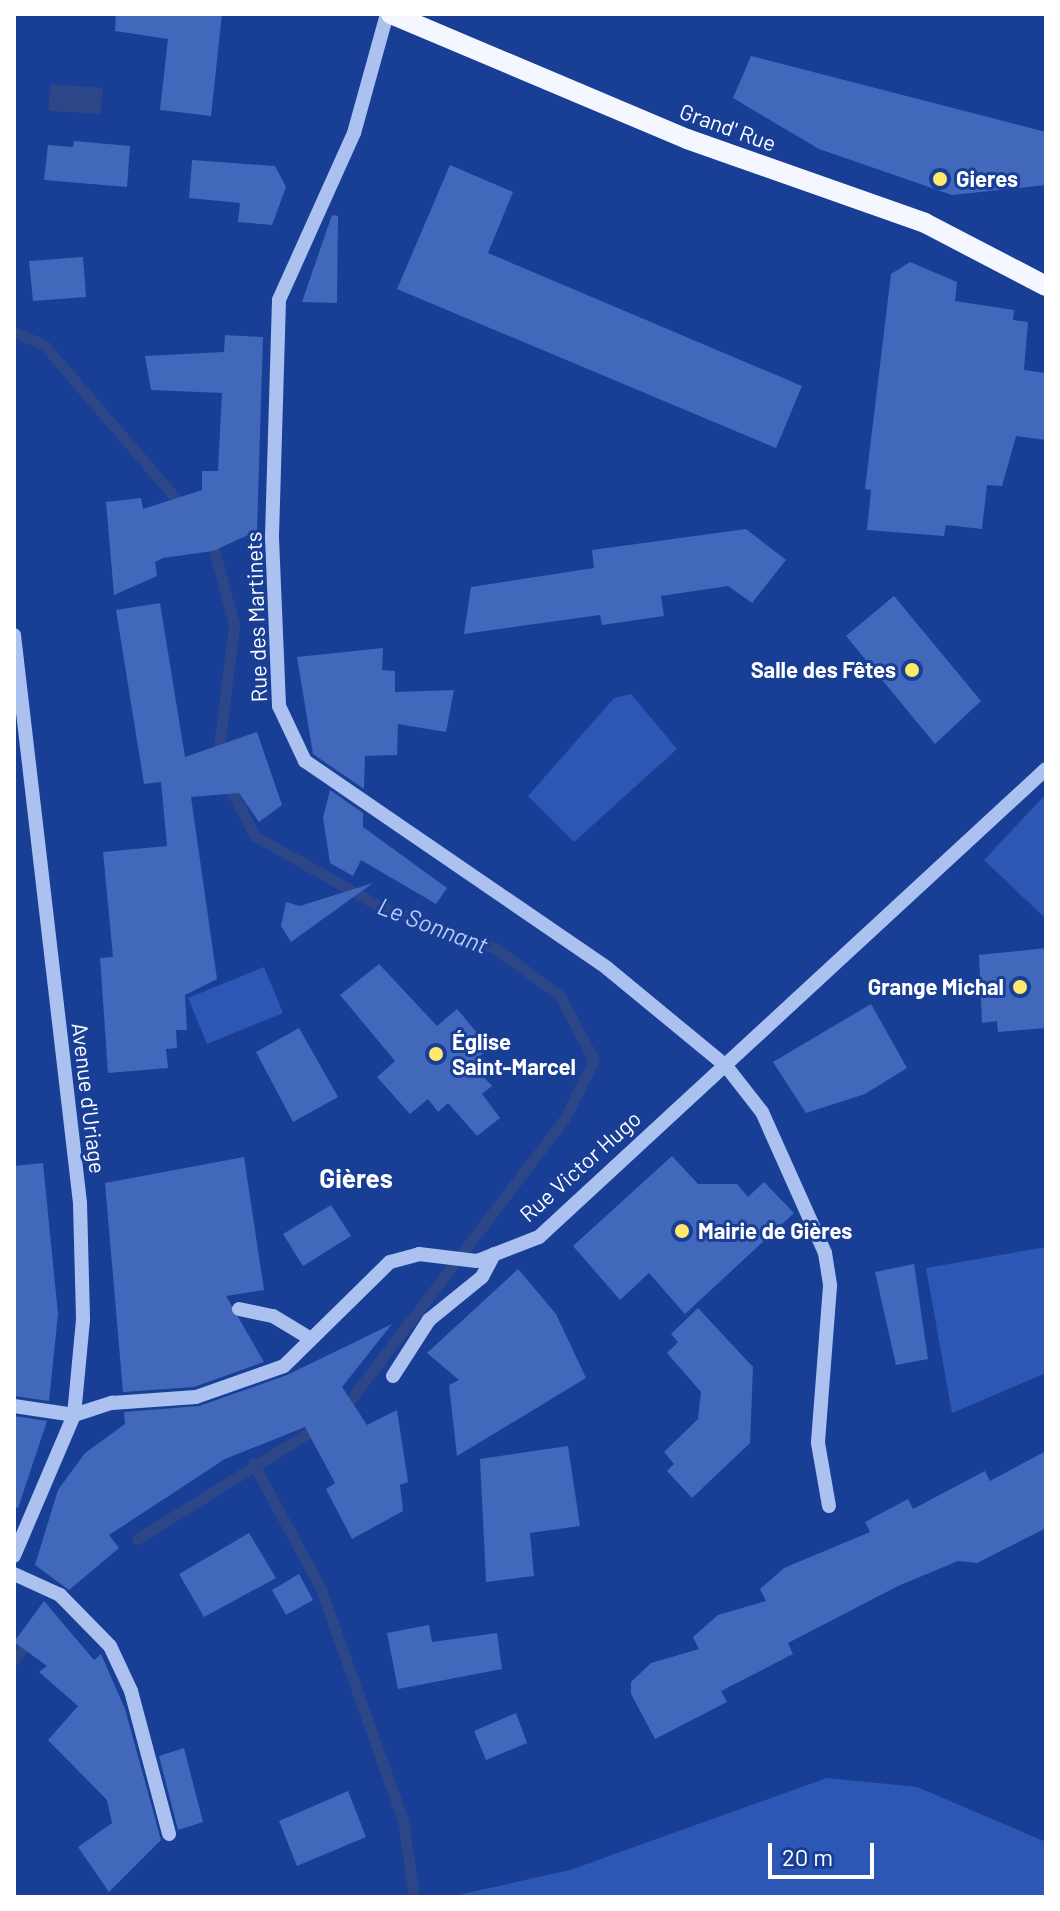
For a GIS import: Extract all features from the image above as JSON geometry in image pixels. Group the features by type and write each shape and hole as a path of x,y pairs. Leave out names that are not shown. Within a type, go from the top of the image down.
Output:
{"main road":[{"name":"Grand' Rue","path":"389,14 687,139 925,223 1046,286"}],"street":[{"name":"Rue des Martinets","path":"389,14 354,133 279,300 272,538 279,706 305,761 607,968 726,1066 762,1112 820,1229 830,1286 818,1443 829,1506"},
{"name":"Avenue d'Uriage","path":"14,635 80,1203 83,1320 74,1415 14,1556"},
{"name":"Rue Victor Hugo","path":"14,1406 74,1415 112,1403 196,1397 284,1366 390,1262 419,1254 477,1261 539,1237 1046,769"},
{"path":"393,1376 429,1320 482,1277 494,1254"},
{"path":"239,1309 273,1316 311,1339"},
{"path":"14,1574 60,1595 110,1646 131,1691 169,1834"}],"shaded area":[{"path":"51,84 103,88 100,114 48,111"},
{"path":"631,694 677,749 574,842 528,796 614,698"},
{"path":"1046,794 1046,919 984,860"},
{"path":"264,967 283,1013 207,1044 188,998"},
{"path":"1046,1247 1046,1373 952,1413 926,1268"},
{"path":"827,1778 917,1787 1046,1842 1046,1897 449,1897 570,1870"}],"building":[{"path":"116,14 222,14 211,116 160,110 168,39 115,31"},
{"path":"751,56 1046,132 1046,185 952,195 819,149 733,98"},
{"path":"74,141 130,146 127,187 44,180 48,145 73,147"},
{"path":"192,160 275,166 286,187 272,225 238,222 240,203 189,198"},
{"path":"450,165 513,192 488,253 802,386 776,448 397,289"},
{"path":"332,215 338,216 337,303 302,302"},
{"path":"83,257 86,297 33,301 29,261"},
{"path":"910,262 957,282 955,301 1014,310 1013,320 1028,322 1024,370 1046,373 1046,440 1016,436 1002,486 987,485 982,529 946,525 944,536 867,530 871,490 865,489 891,274"},
{"path":"225,335 263,337 257,531 213,551 163,558 155,562 157,576 114,595 106,502 141,498 143,509 202,490 202,471 218,471 222,393 151,390 145,356 224,352"},
{"path":"746,529 786,560 752,603 728,586 661,596 664,616 602,625 600,615 464,634 471,587 594,568 592,550"},
{"name":"Salle des Fêtes","path":"894,596 981,701 935,744 846,636"},
{"path":"160,603 185,757 257,732 282,805 259,822 239,793 191,797 217,979 185,995 187,1030 176,1030 177,1048 166,1049 168,1068 108,1073 100,958 113,957 103,852 167,846 161,782 144,784 116,610"},
{"path":"383,648 382,670 395,671 395,692 454,690 446,732 398,724 397,755 365,756 364,789 313,754 297,657"},
{"path":"330,790 363,813 363,827 447,888 436,904 361,860 353,876 330,863 323,818"},
{"path":"373,883 291,942 281,926 286,902 300,906"},
{"name":"Grange Michal","path":"1046,948 1046,1028 998,1032 997,1021 982,1023 979,955"},
{"name":"Église Saint-Marcel","path":"379,964 437,1026 457,1009 489,1047 472,1064 492,1086 482,1094 500,1118 477,1136 448,1103 438,1112 428,1099 410,1114 377,1077 395,1061 340,995"},
{"path":"871,1004 907,1068 865,1094 806,1113 773,1062"},
{"path":"299,1028 338,1097 293,1122 256,1052"},
{"name":"Mairie de Gières","path":"672,1156 698,1184 737,1184 748,1197 764,1182 794,1213 685,1314 649,1273 620,1300 573,1246"},
{"path":"244,1157 264,1290 226,1296 264,1362 194,1387 123,1392 105,1183"},
{"path":"43,1163 58,1314 49,1401 14,1396 14,1166"},
{"path":"331,1205 351,1236 303,1266 283,1234"},
{"path":"914,1264 928,1359 896,1365 875,1272"},
{"path":"518,1269 556,1314 586,1378 457,1456 449,1385 459,1380 427,1353"},
{"path":"698,1308 753,1367 750,1443 692,1498 667,1471 674,1464 664,1452 698,1419 701,1392 667,1353 678,1342 671,1334"},
{"path":"392,1324 342,1387 367,1425 397,1410 408,1482 400,1485 403,1511 352,1539 326,1489 335,1483 305,1427 225,1459 109,1535 119,1548 69,1590 35,1565 58,1490 85,1453 125,1424 124,1412 199,1406 287,1375"},
{"path":"14,1416 47,1421 18,1508 14,1507"},
{"path":"568,1446 580,1526 530,1533 534,1576 486,1582 480,1459"},
{"path":"1046,1451 1046,1528 977,1563 958,1561 898,1586 788,1643 793,1654 721,1691 727,1702 655,1739 631,1694 631,1682 651,1663 699,1649 693,1637 718,1615 766,1601 760,1589 784,1568 870,1532 865,1522 908,1499 913,1509 985,1471 990,1481"},
{"path":"249,1533 276,1578 204,1617 179,1574"},
{"path":"299,1574 313,1600 286,1615 272,1590"},
{"path":"44,1601 94,1660 101,1654 125,1709 161,1840 109,1892 78,1847 112,1823 107,1800 48,1740 78,1706 39,1672 47,1666 14,1642"},
{"path":"429,1625 432,1642 497,1633 502,1669 398,1689 387,1633"},
{"path":"516,1713 527,1743 486,1760 474,1731"},
{"path":"184,1748 203,1822 178,1830 159,1756"},
{"path":"348,1791 366,1837 297,1866 279,1821"}],"waterway":[{"name":"Le Sonnant","path":"14,332 44,345 184,508"},
{"name":"Le Sonnant","path":"211,539 234,624 218,757"},
{"name":"Le Sonnant","path":"227,783 255,836 379,906 497,949 560,996 594,1060 565,1118 343,1409"},
{"name":"Le Sonnant","path":"137,1539 319,1426"},
{"path":"253,1463 321,1589 403,1820 414,1897"},
{"name":"Le Sonnant","path":"14,1660 23,1648"}],"place":[{"name":"Gieres","path":"940,179"},
{"name":"Salle des Fêtes","path":"912,670"},
{"name":"Grange Michal","path":"1020,987"},
{"name":"Église Saint-Marcel","path":"436,1054"},
{"name":"Mairie de Gières","path":"682,1231"}],"district":[{"name":"Gières","path":"356,1178"}]}
